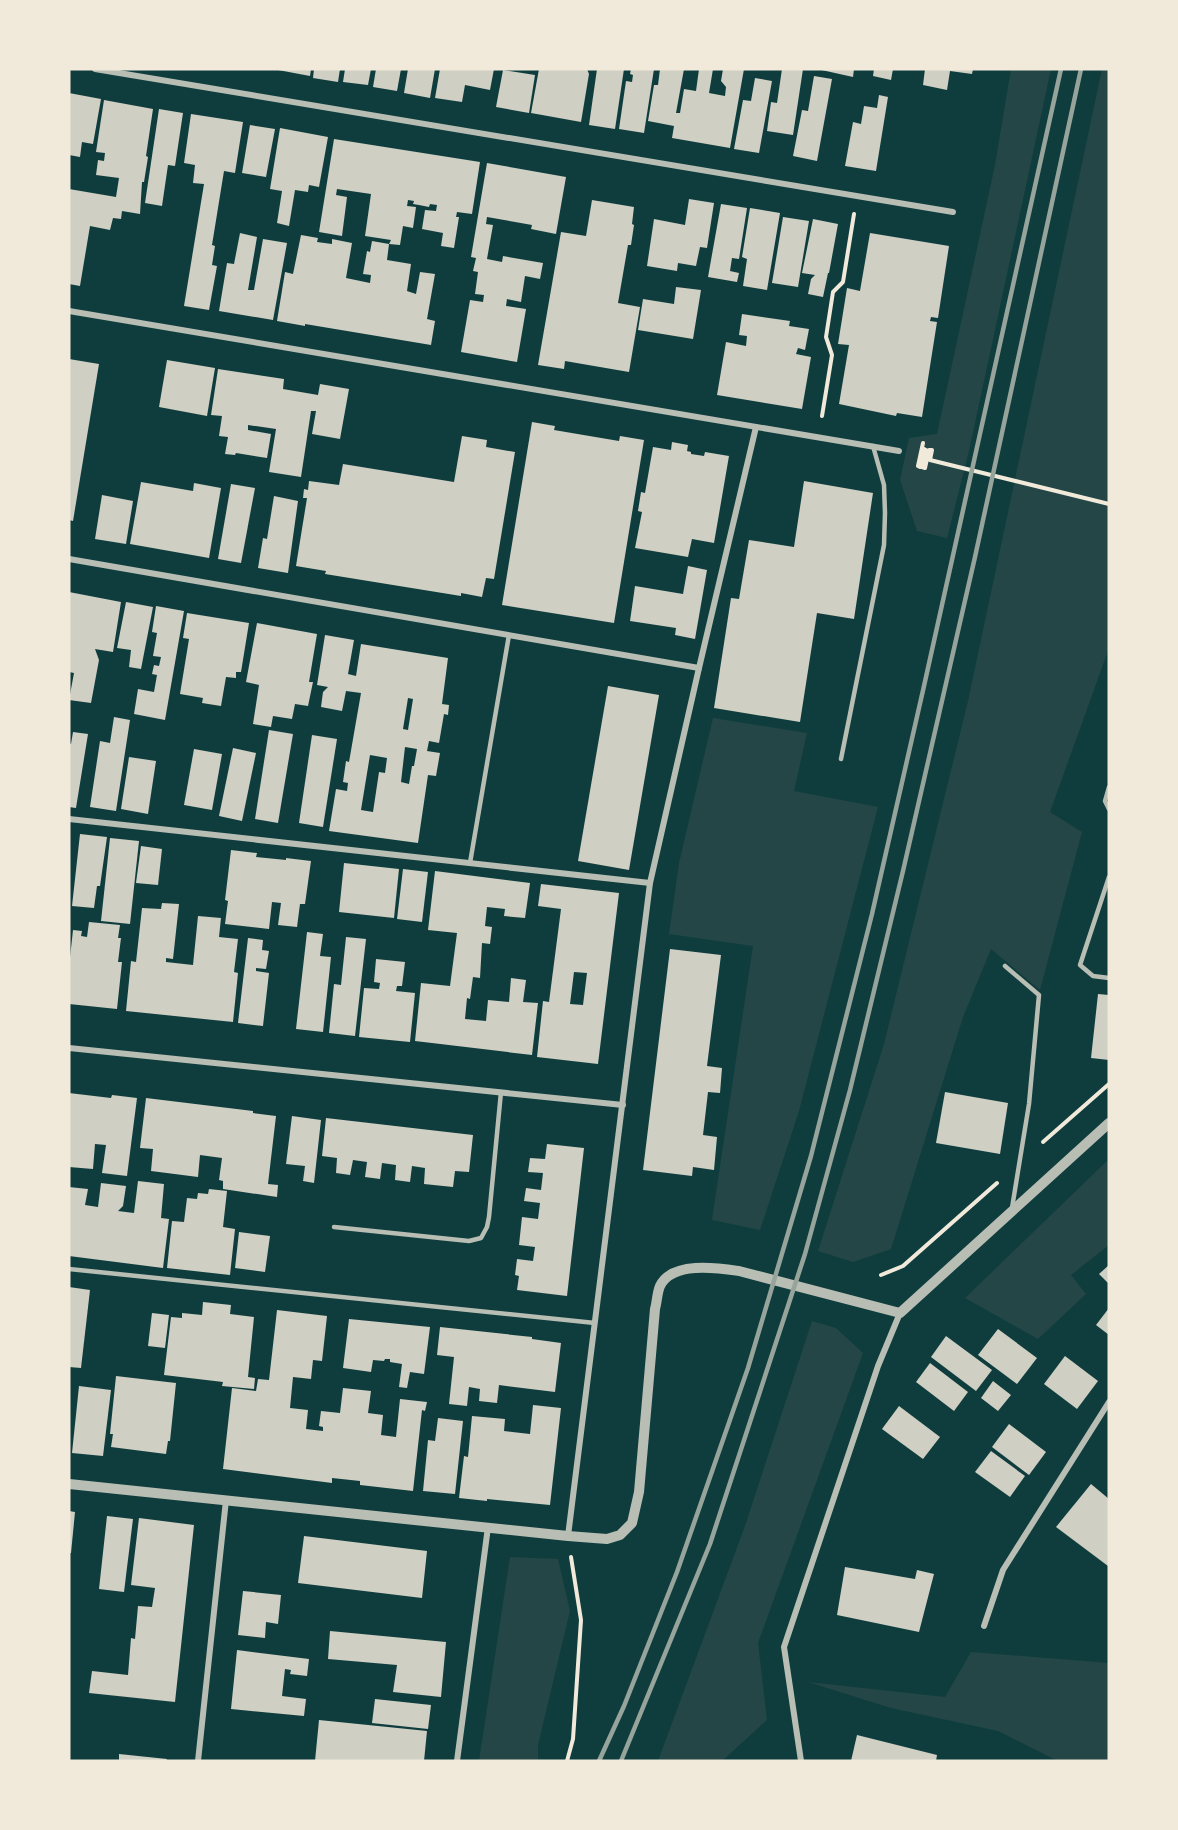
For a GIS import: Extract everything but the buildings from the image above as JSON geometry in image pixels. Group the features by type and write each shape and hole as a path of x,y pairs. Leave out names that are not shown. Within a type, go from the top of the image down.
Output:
{"street":[{"path":"95,69 953,212"},
{"path":"69,311 900,451"},
{"path":"568,1536 650,883 756,427"},
{"path":"69,559 699,668"},
{"path":"69,819 650,883"},
{"path":"69,1048 623,1105"},
{"path":"801,1761 784,1647 878,1366 900,1313 1109,1123"},
{"path":"69,1484 607,1539 620,1535 632,1523 639,1492 655,1309 661,1285 670,1275 691,1268 715,1267 739,1271 900,1313"},
{"path":"984,1626 1003,1570 1109,1402"},
{"path":"198,1761 226,1500"},
{"path":"457,1761 489,1526"}],"lane":[{"path":"841,759 884,545 884,485 873,446"},
{"path":"470,863 509,635"},
{"path":"1109,787 1105,801 1109,810"},
{"path":"1109,877 1080,965 1093,976 1109,978"},
{"path":"1005,966 1039,995 1029,1104 1012,1211"},
{"path":"334,1227 469,1241 481,1238 487,1227 501,1092"},
{"path":"69,1269 595,1323"}],"path":[{"path":"822,416 832,355 826,337 833,292 843,282 857,196"},
{"path":"923,443 918,466 920,466 924,449 926,450 922,467 925,468 929,450 932,450 930,460 1109,504"},
{"path":"567,1761 573,1739 581,1620 568,1536"}],"shaded area":[{"path":"1011,69 1051,69 969,451 947,538 917,531 900,480 909,438 937,434 995,165"},
{"path":"1102,69 1109,69 1109,648 1050,812 1082,832 1040,990 991,949 963,1017 891,1249 853,1262 818,1251 884,1044 968,701"},
{"path":"713,718 807,733 794,791 878,807 799,1111 760,1230 712,1220 753,946 669,934 679,863"},
{"path":"1107,1161 1109,1164 1109,1245 1071,1275 1086,1294 1038,1339 965,1298"},
{"path":"812,1321 836,1328 863,1353 758,1643 767,1720 722,1761 658,1761 745,1526"},
{"path":"510,1557 558,1559 570,1611 538,1745 538,1761 479,1761"},
{"path":"971,1652 1109,1663 1109,1761 1058,1761 998,1731 891,1708 808,1682 945,1697"}],"railway":[{"path":"599,1761 624,1706 677,1572 748,1368 811,1156 872,914 1061,69"},
{"path":"621,1761 710,1544 805,1254 850,1090 975,557 1081,69"}]}
